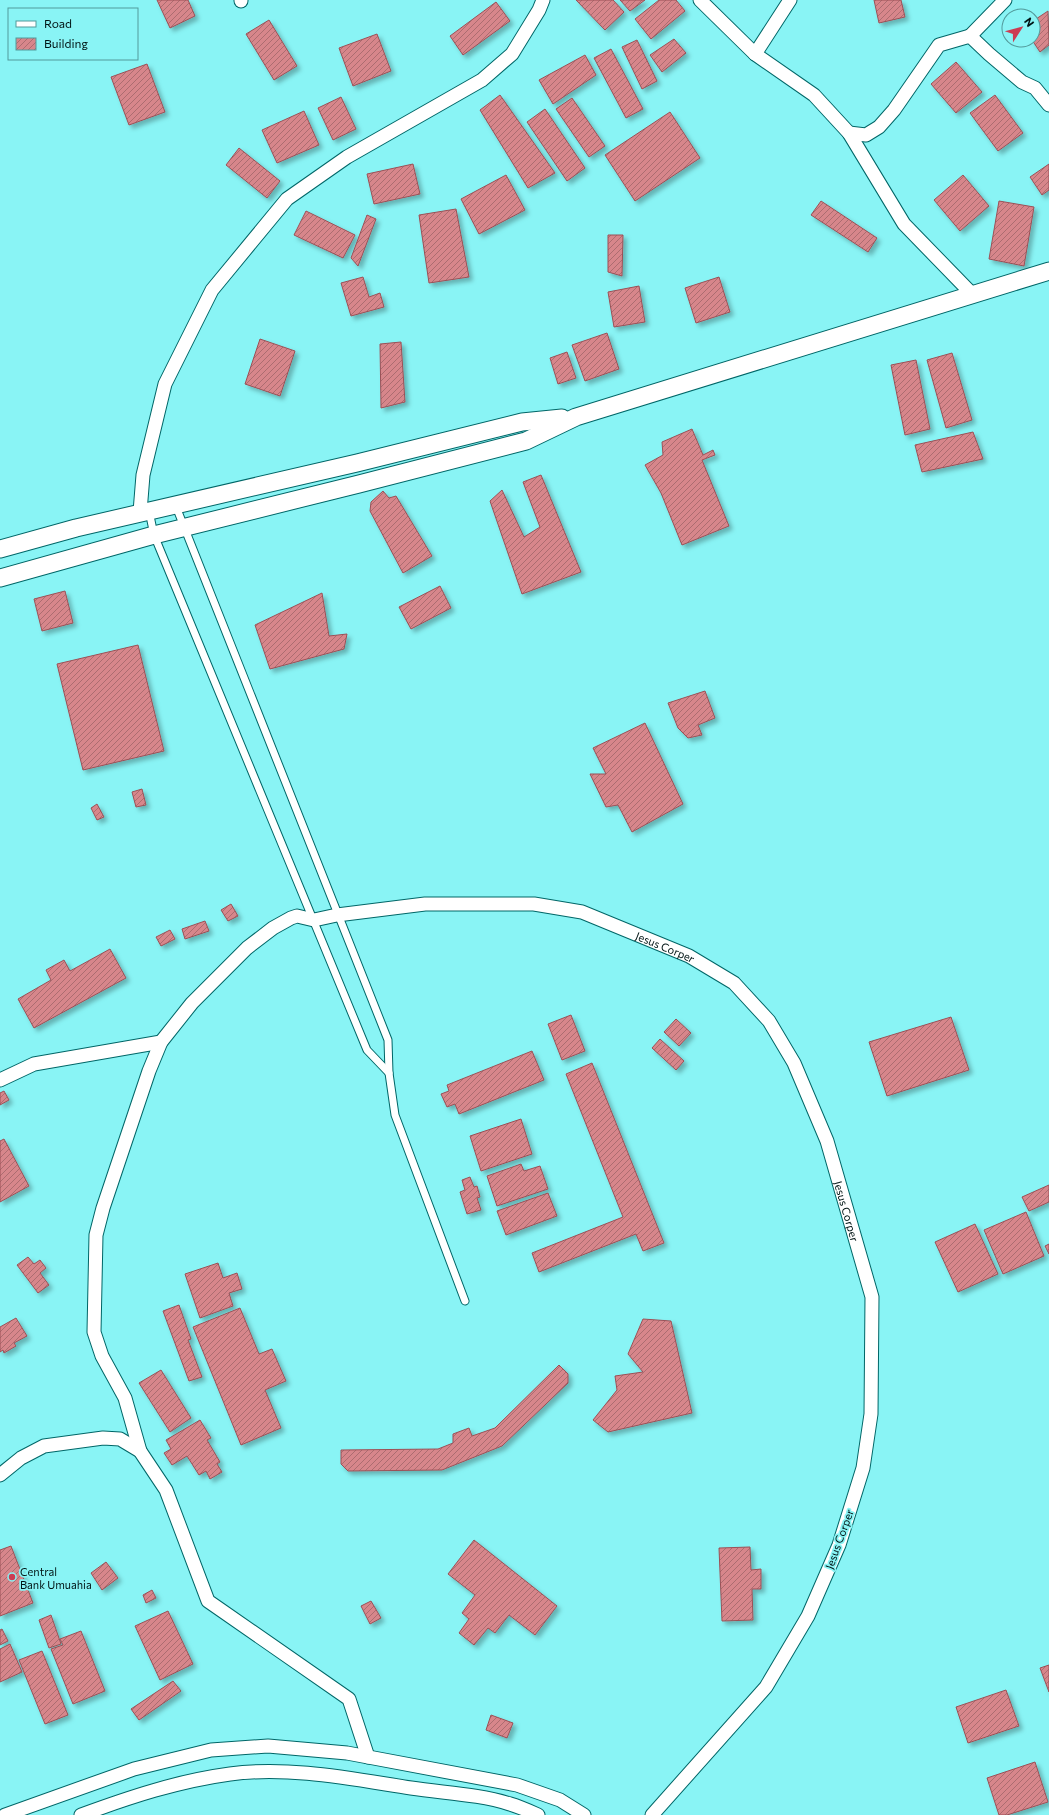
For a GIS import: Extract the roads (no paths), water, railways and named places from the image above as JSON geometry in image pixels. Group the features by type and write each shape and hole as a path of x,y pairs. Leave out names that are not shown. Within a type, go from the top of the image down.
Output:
{"street":[{"path":"144,512 143,474 165,384 212,290 287,199 347,157 482,80 512,54 539,10 543,0"},
{"path":"700,0 754,54 814,95 849,133 904,224 973,295"},
{"path":"754,54 790,0"},
{"path":"849,133 866,135 879,127 894,110 939,46 970,36 1005,0"},
{"path":"970,36 1022,82 1035,88 1049,105"},
{"path":"0,578 154,535 526,441 576,417 1049,271"},
{"path":"0,549 76,528 357,463 522,422 576,417"},
{"name":"Jesus Corper","path":"314,920 337,915 425,904 534,904 582,912 689,956 734,983 769,1021 794,1063 826,1141 872,1297 871,1414 863,1468 839,1545 811,1609 766,1687 652,1815"},
{"path":"314,920 298,916 291,918 273,928 247,948 192,1002 161,1042 149,1071 103,1208 96,1235 94,1332 102,1356 125,1398 140,1451 166,1490 208,1601 349,1699 368,1757"},
{"path":"0,1080 34,1064 161,1042"},
{"path":"0,1475 21,1458 44,1446 103,1438 120,1439 140,1451"},
{"path":"5,1815 134,1769 211,1750 268,1746 347,1753 516,1785 560,1800 584,1815"},
{"path":"81,1815 138,1794 178,1784 231,1774 281,1772 344,1778 473,1797 510,1804 538,1815"}],"lane":[{"path":"175,504 337,915 388,1040 389,1073 395,1114 465,1301"},
{"path":"144,512 367,1050 389,1073"}],"place":[{"name":"Central Bank Umuahia","path":"12,1577"}]}
